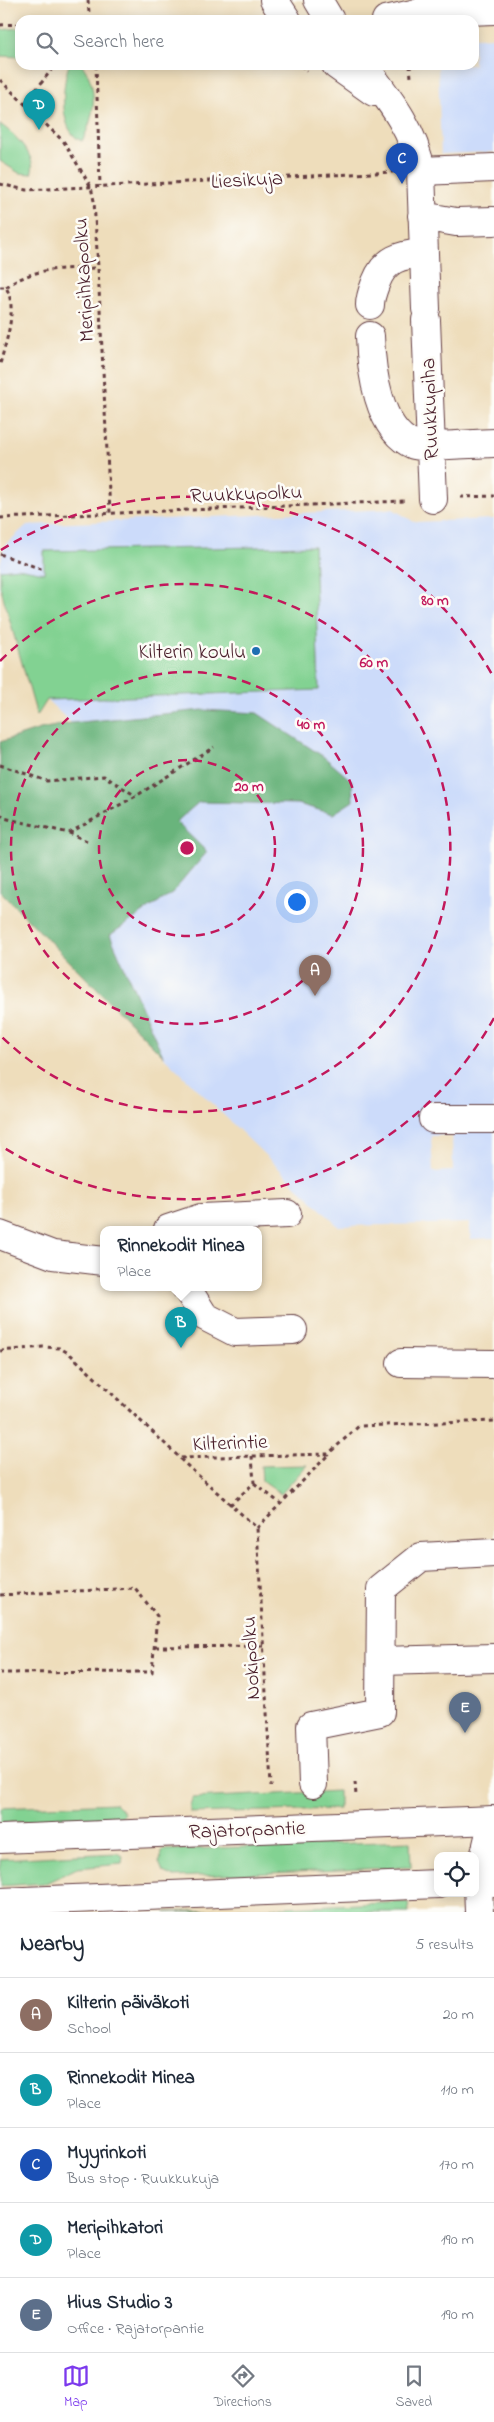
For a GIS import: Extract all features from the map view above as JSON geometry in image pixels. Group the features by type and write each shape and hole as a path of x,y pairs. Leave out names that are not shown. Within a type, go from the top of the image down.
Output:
{"main road":[{"path":"274,0 284,15"},
{"path":"318,0 327,15"},
{"path":"408,15 494,10"},
{"path":"343,70 396,108"},
{"name":"Ruukkupiha","path":"366,70 396,108 418,150 421,171 433,498"},
{"path":"421,171 494,168"},
{"path":"422,216 456,222 494,221"},
{"path":"370,305 370,298 380,272 389,261 406,255 423,253"},
{"path":"370,336 373,371 379,399 390,424 400,435 414,445 494,443"},
{"path":"433,1119 494,1119"},
{"path":"177,1226 201,1218 287,1214"},
{"path":"0,1235 53,1255 100,1261"},
{"path":"188,1291 204,1316 212,1323 235,1332 293,1330"},
{"path":"401,1363 494,1364"},
{"path":"313,1784 311,1726 380,1712 381,1589 421,1557 494,1553"},
{"path":"381,1661 494,1658"},
{"path":"480,1912 482,1883 494,1821"},
{"name":"Rajatorpantie","path":"0,1839 494,1821"},
{"path":"0,1902 434,1884"}],"path":[{"path":"88,0 89,13"},
{"path":"0,24 15,24"},
{"path":"26,103 51,70"},
{"path":"96,70 100,186"},
{"name":"Meripihkapolku","path":"0,80 26,103 64,142 91,187 94,202 98,268 110,513"},
{"name":"Liesikuja","path":"0,184 26,190 421,171"},
{"path":"0,287 6,287 18,279 39,270 98,268"},
{"path":"0,364 12,313 6,287"},
{"name":"Ruukkupolku","path":"0,518 494,496"},
{"path":"0,554 44,570"},
{"path":"69,833 136,796 214,747"},
{"path":"0,765 47,781 104,776 136,796"},
{"path":"0,814 4,818 69,833 87,841"},
{"name":"Kilterintie","path":"0,1351 43,1347 60,1348 70,1354 180,1458 328,1454"},
{"path":"180,1458 257,1528 328,1454 359,1426 494,1421"},
{"path":"252,1456 254,1483 281,1504"},
{"path":"230,1505 254,1483"},
{"name":"Nokipolku","path":"257,1528 265,1646 271,1786"},
{"path":"0,1595 134,1588 157,1616 152,1672 0,1673"},
{"path":"155,1647 265,1646"},
{"path":"355,1782 356,1797"}],"shaded area":[{"path":"494,37 494,152 441,154 438,70 479,70 479,38"},
{"path":"393,509 414,522 494,519 494,1238 471,1239 469,1223 338,1226 163,1056 110,935 173,892 207,852 47,700 37,716 0,586 0,565 4,546 27,525","holes":["452,1135 453,1171 433,1172 431,1136"]}],"green space":[{"path":"15,28 15,57 0,56 0,30"},
{"path":"68,70 85,70 93,92 90,122 82,141 74,136 65,118 64,95"},
{"path":"0,124 18,139 28,153 32,167 31,174 19,173 0,161"},
{"path":"314,546 319,690 47,700 37,716 0,586 0,570 18,568 44,573 44,551"},
{"path":"203,710 257,713 324,757 352,781 353,801 333,814 298,804 199,802 176,822 207,852 173,892 110,935 163,1056 0,891 0,742 40,729 71,723"},
{"path":"307,1465 281,1494 262,1481 261,1466"},
{"path":"339,1791 339,1809 190,1813 193,1798"},
{"path":"115,1803 124,1812 122,1817 0,1823 0,1808"},
{"path":"410,1841 411,1867 174,1877 163,1872 159,1862 163,1850"},
{"path":"118,1853 123,1856 122,1864 77,1868 46,1883 0,1886 0,1859"},
{"path":"408,1902 409,1912 165,1912"}],"place":[{"name":"Meripihkatori","path":"39,130"},
{"name":"Myyrinkoti","path":"402,184"},
{"name":"Kilterin koulu","path":"256,651"},
{"name":"Kilterin päiväkoti","path":"315,996"},
{"name":"Rinnekodit Minea","path":"181,1348"},
{"name":"Hius Studio 3","path":"465,1733"}]}
